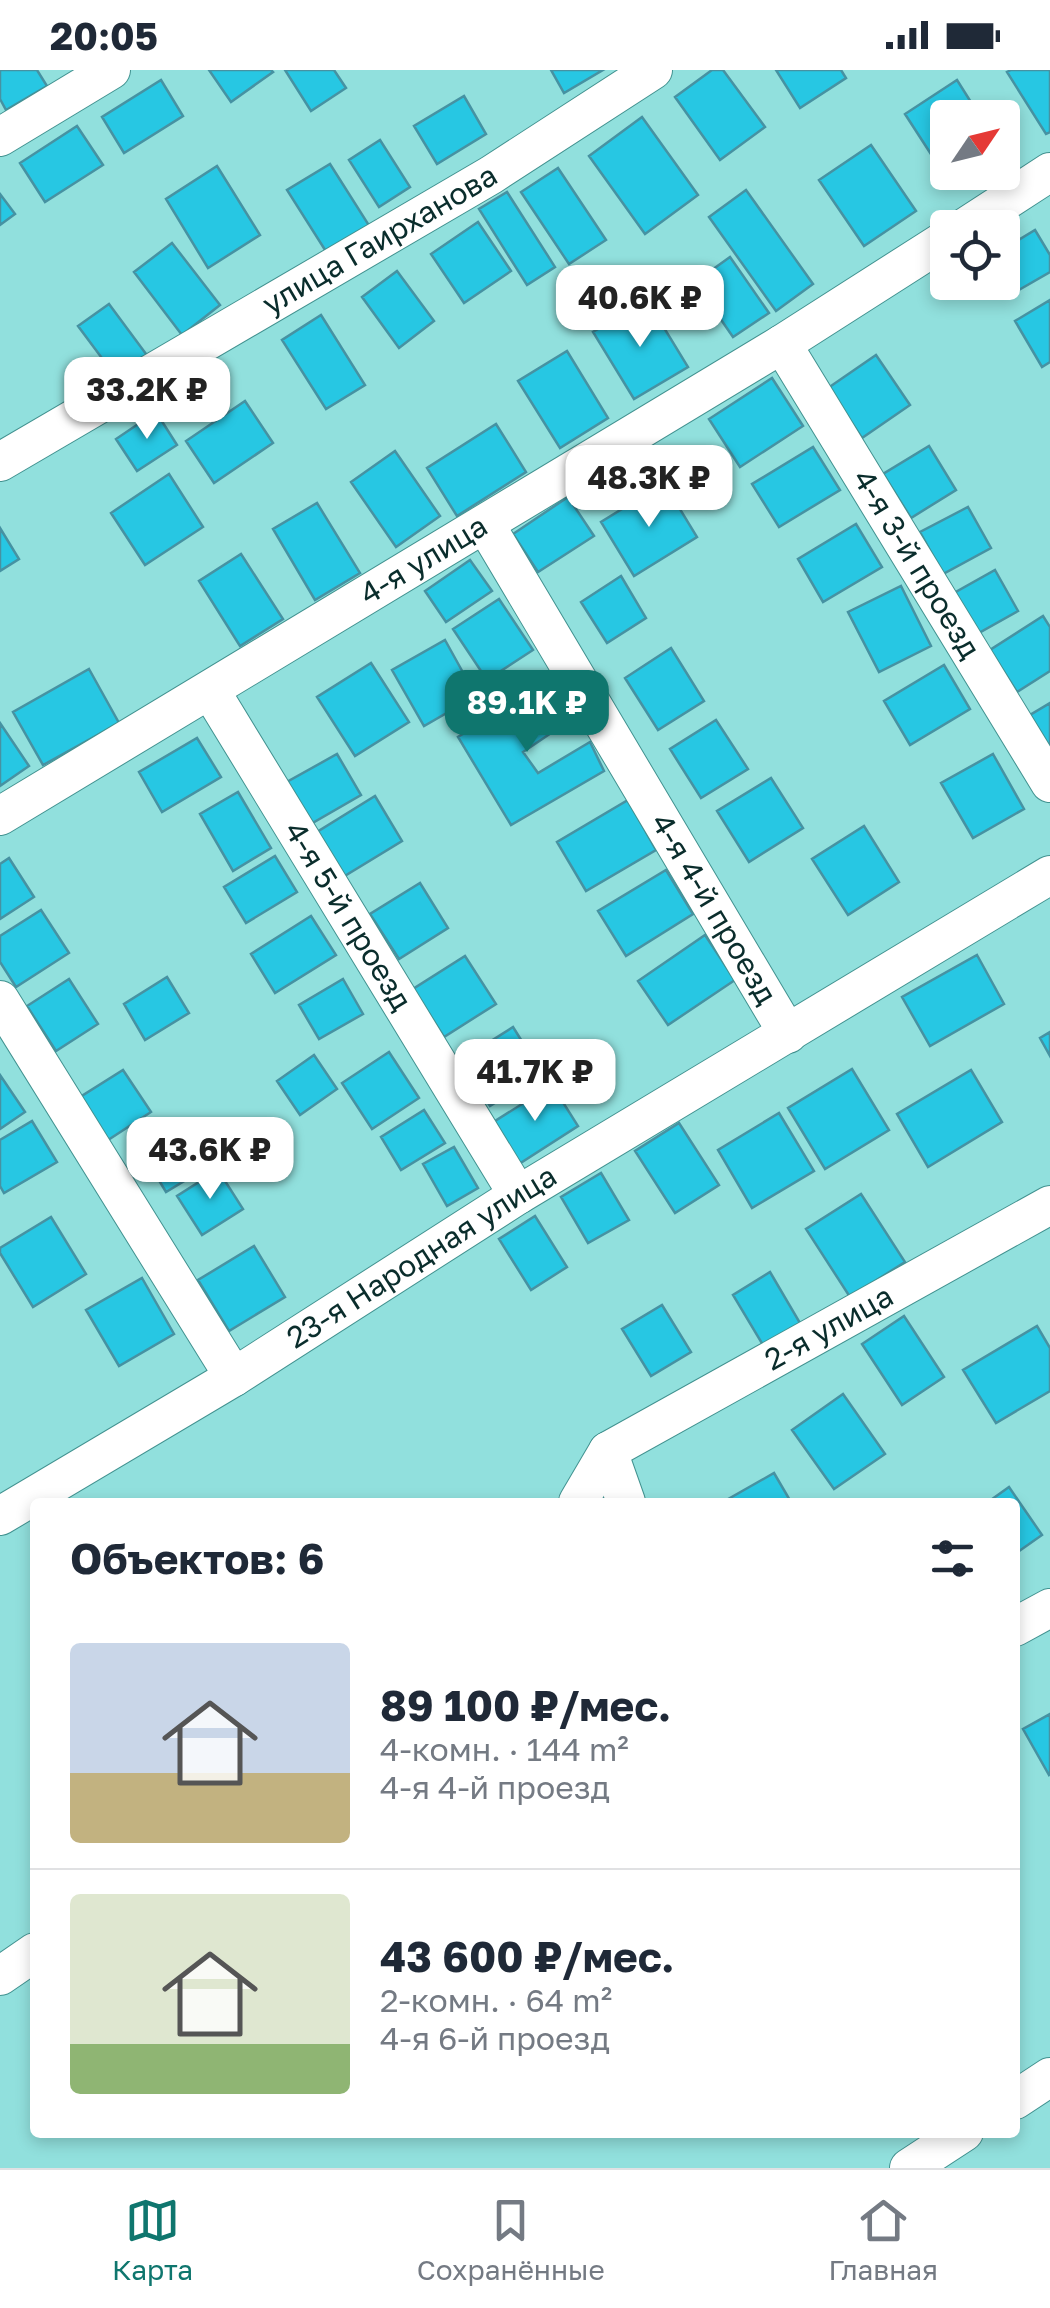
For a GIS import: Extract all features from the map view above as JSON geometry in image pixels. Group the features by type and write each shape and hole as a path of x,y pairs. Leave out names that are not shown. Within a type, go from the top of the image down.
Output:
{"street":[{"path":"0,137 110,70"},
{"name":"улица Гаирханова","path":"0,462 490,174 653,70"},
{"path":"1000,210 1045,187"},
{"name":"4-я улица","path":"0,816 782,344 930,249"},
{"name":"4-я 3-й проезд","path":"782,344 1050,783"},
{"name":"4-я 4-й проезд","path":"484,524 788,1034"},
{"name":"4-я 5-й проезд","path":"210,690 518,1196"},
{"name":"23-я Народная улица","path":"31,1498 234,1378 518,1196 1050,874"},
{"path":"0,1000 234,1378"},
{"name":"2-я улица","path":"608,1451 1050,1205"},
{"path":"580,1498 608,1451"},
{"path":"608,1451 625,1498"},
{"name":"23-я Народная улица","path":"0,1516 30,1498"},
{"path":"1020,1624 1050,1608"},
{"path":"0,1976 30,1955"},
{"path":"1020,2097 1050,2077"},
{"path":"909,2168 955,2138"}],"building":[{"path":"0,70 37,70 47,86 6,110 0,99"},
{"path":"209,70 271,70 273,72 231,102"},
{"path":"285,70 334,70 346,88 311,111"},
{"path":"551,70 603,70 564,93"},
{"path":"712,70 723,70 765,127 720,160 675,97"},
{"path":"776,70 841,70 846,78 800,108"},
{"path":"1050,70 1050,132 1046,134 1007,72"},
{"path":"161,80 183,116 124,153 102,117"},
{"path":"957,80 970,100 930,100 930,153 905,114"},
{"path":"464,96 486,134 437,164 414,126"},
{"path":"642,117 698,195 645,234 589,156"},
{"path":"77,126 103,165 45,202 20,163"},
{"path":"380,140 410,187 379,207 349,160"},
{"path":"871,145 916,211 864,246 819,180"},
{"path":"330,164 370,227 327,253 287,190"},
{"path":"217,166 260,235 208,268 166,199"},
{"path":"558,168 606,240 569,264 521,192"},
{"path":"746,190 813,284 776,311 709,217"},
{"path":"507,192 555,267 527,285 479,209"},
{"path":"0,194 15,214 0,225"},
{"path":"478,222 511,271 464,303 431,254"},
{"path":"1035,230 1050,255 1050,272 1020,289 1020,239"},
{"path":"172,243 220,305 182,335 134,272"},
{"path":"730,257 769,313 733,337 695,282"},
{"path":"397,271 434,321 399,348 362,297"},
{"path":"647,300 688,367 634,399 593,332"},
{"path":"1050,300 1050,362 1042,367 1015,321"},
{"path":"109,304 149,358 119,381 78,326"},
{"path":"321,315 365,385 326,409 282,340"},
{"path":"567,351 608,418 560,448 518,381"},
{"path":"876,355 910,405 862,438 828,388"},
{"path":"772,378 803,426 740,467 709,419"},
{"path":"245,401 273,443 214,483 186,441"},
{"path":"156,412 177,445 137,471 116,439"},
{"path":"496,424 526,472 457,516 427,468"},
{"path":"929,446 956,490 911,518 883,474"},
{"path":"813,447 840,490 779,527 752,484"},
{"path":"395,451 440,516 396,547 351,482"},
{"path":"169,474 203,527 145,565 111,513"},
{"path":"664,483 697,537 634,576 601,522"},
{"path":"568,497 594,536 538,572 513,534"},
{"path":"317,503 360,573 315,600 273,529"},
{"path":"968,507 991,548 943,574 920,532"},
{"path":"856,524 882,567 823,602 798,559"},
{"path":"0,528 19,559 0,571"},
{"path":"241,554 283,619 240,646 199,581"},
{"path":"470,560 492,591 446,622 425,591"},
{"path":"995,570 1018,611 977,634 954,593"},
{"path":"621,576 646,618 607,643 581,602"},
{"path":"901,586 931,646 879,672 848,612"},
{"path":"499,599 533,650 487,680 453,629"},
{"path":"1043,616 1050,627 1050,671 1017,692 990,650"},
{"path":"445,640 476,696 424,726 392,670"},
{"path":"671,648 704,701 658,730 625,678"},
{"path":"371,663 409,722 355,756 317,697"},
{"path":"944,665 970,709 910,745 884,701"},
{"path":"89,669 119,723 43,765 13,712"},
{"path":"547,681 572,719 523,752 538,773 590,742 604,771 511,825 458,737"},
{"path":"1050,703 1050,749 1030,715"},
{"path":"716,720 748,769 701,798 670,749"},
{"path":"0,723 29,766 0,786"},
{"path":"197,738 221,777 162,812 139,772"},
{"path":"337,754 361,795 309,825 285,783"},
{"path":"993,754 1024,809 973,838 941,783"},
{"path":"771,778 803,828 749,862 717,811"},
{"path":"238,792 271,848 233,871 200,814"},
{"path":"375,796 402,841 343,877 317,832"},
{"path":"628,800 656,850 586,891 557,842"},
{"path":"864,826 899,882 848,915 812,859"},
{"path":"275,856 297,892 246,923 224,887"},
{"path":"9,858 34,897 0,919 0,864"},
{"path":"666,870 693,914 626,956 598,911"},
{"path":"420,883 448,928 399,959 370,914"},
{"path":"41,910 69,953 16,987 0,962 0,936"},
{"path":"311,916 336,955 275,993 251,954"},
{"path":"705,935 735,980 668,1025 638,981"},
{"path":"977,955 1004,1004 930,1046 902,997"},
{"path":"465,956 496,1004 444,1037 413,989"},
{"path":"167,977 189,1013 145,1040 124,1004"},
{"path":"69,979 98,1024 56,1051 27,1006"},
{"path":"343,979 363,1014 319,1039 299,1005"},
{"path":"513,1027 542,1073 490,1106 461,1060"},
{"path":"1050,1032 1050,1056 1040,1038"},
{"path":"389,1052 419,1098 372,1129 342,1083"},
{"path":"314,1055 337,1089 300,1115 277,1081"},
{"path":"852,1069 889,1130 825,1169 788,1108"},
{"path":"123,1070 151,1112 105,1142 77,1099"},
{"path":"971,1070 1002,1122 928,1167 897,1114"},
{"path":"0,1075 25,1112 0,1129"},
{"path":"552,1085 578,1126 519,1164 492,1123"},
{"path":"424,1110 445,1143 401,1170 381,1137"},
{"path":"779,1113 814,1171 752,1208 718,1150"},
{"path":"32,1121 57,1162 4,1193 0,1186 0,1140"},
{"path":"679,1123 719,1185 675,1213 635,1151"},
{"path":"183,1136 204,1169 166,1192 146,1159"},
{"path":"454,1147 478,1188 447,1206 423,1164"},
{"path":"218,1170 243,1209 202,1235 177,1196"},
{"path":"601,1173 629,1220 588,1243 561,1197"},
{"path":"861,1194 905,1262 850,1297 806,1229"},
{"path":"535,1216 567,1267 531,1290 499,1239"},
{"path":"51,1217 86,1274 33,1307 0,1248"},
{"path":"254,1246 285,1297 229,1331 198,1280"},
{"path":"770,1272 800,1323 763,1345 733,1295"},
{"path":"142,1278 174,1334 119,1366 86,1310"},
{"path":"662,1305 691,1352 651,1376 622,1329"},
{"path":"904,1316 944,1377 902,1405 862,1344"},
{"path":"1037,1326 1050,1348 1050,1391 996,1423 963,1370"},
{"path":"843,1394 885,1454 834,1489 792,1430"},
{"path":"774,1473 789,1498 730,1498"},
{"path":"1009,1487 1017,1498 994,1498"},
{"path":"1020,1503 1042,1535 1020,1550"},
{"path":"1050,1714 1050,1774 1049,1775 1023,1729"}]}
